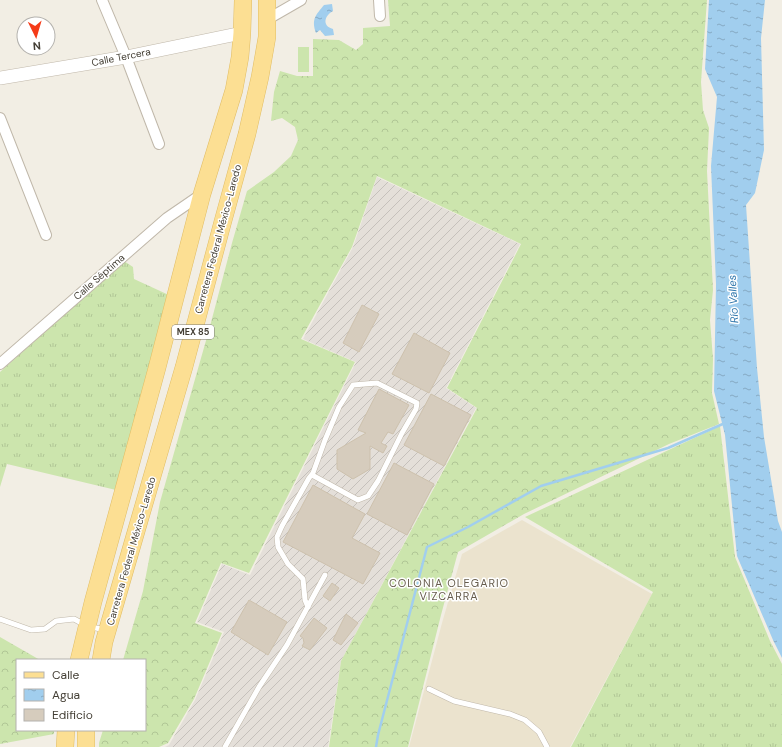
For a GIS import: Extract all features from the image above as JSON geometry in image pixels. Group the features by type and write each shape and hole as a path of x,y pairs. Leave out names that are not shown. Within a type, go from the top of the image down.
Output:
{"main road":[{"name":"MEX 85","path":"79,659 202,194 234,90 240,57 243,0"},
{"name":"Carretera Federal México-Laredo","path":"101,659 184,367 222,221 247,134 267,37 267,0"},
{"path":"65,747 66,731"},
{"path":"86,731 86,747"}],"street":[{"path":"102,0 160,144"},
{"path":"268,19 301,0"},
{"path":"380,0 380,16"},
{"name":"Calle Tercera","path":"0,78 126,57 242,33"},
{"path":"0,118 46,235"},
{"name":"Calle Séptima","path":"0,364 167,218 202,194"}],"lane":[{"path":"308,607 305,600 303,579 288,564 278,547 277,537 309,478 312,474 313,473 339,407 353,385 377,382 418,403 378,481 368,496 358,500 312,474"},
{"path":"225,747 259,687 287,646 325,575"},
{"path":"0,619 31,630 45,629 56,621 74,619 87,626 108,631"},
{"path":"429,689 454,701 510,714 525,720 539,732 547,747"}],"shaded area":[{"path":"377,177 520,244 446,388 476,408 341,661 328,747 165,747 169,745 195,700 224,632 197,622 222,564 250,575 356,362 303,339 353,247"},
{"path":"522,520 652,594 570,747 409,747 462,554"}],"green space":[{"path":"388,0 707,0 701,82 703,110 709,128 707,171 713,290 710,320 713,359 712,393 719,424 669,444 524,514 458,552 408,747 329,747 341,661 477,408 447,388 521,244 377,176 352,247 301,339 355,362 249,573 221,563 195,623 222,633 194,699 168,743 159,747 99,747 103,731 146,731 146,659 123,659 143,591 160,502 247,191 274,172 291,156 298,140 295,127 282,118 271,121 274,92 280,71 297,76 313,76 313,39 339,40 356,50 363,44 363,28 390,26"},
{"path":"298,47 309,47 309,72 298,72"},
{"path":"124,261 133,267 134,279 171,296 116,490 7,464 0,487 0,372"},
{"path":"720,426 735,557 770,641 782,664 782,747 571,747 653,592 525,517"},
{"path":"0,637 38,659 16,659 16,731 54,731 54,734 0,744"}],"water":[{"name":"Río Valles","path":"709,0 765,0 761,38 764,150 755,193 746,205 757,368 764,437 778,521 782,532 782,658 737,556 725,435 714,391 716,284 711,166 717,97 705,69"},
{"path":"332,4 333,11 326,18 326,23 329,28 333,29 334,35 325,36 320,30 316,33 314,24 315,18 324,5"}],"building":[{"path":"362,305 379,314 359,352 343,343"},
{"path":"414,333 450,353 429,393 392,374"},
{"path":"379,389 409,405 393,434 388,432 381,443 387,446 383,453 370,446 370,469 353,479 337,469 337,450 366,433 358,430"},
{"path":"431,394 471,415 444,466 404,445"},
{"path":"394,463 434,484 407,535 367,514"},
{"path":"313,485 365,514 352,538 380,553 363,584 283,542"},
{"path":"332,583 339,588 330,601 323,596"},
{"path":"249,600 287,622 268,655 231,632"},
{"path":"346,614 358,623 341,645 333,640"},
{"path":"314,618 327,628 310,650 302,646 304,643 303,638 300,636"}],"waterway":[{"path":"376,747 427,547 468,527 541,486 668,448 725,423"}],"district":[{"name":"COLONIA OLEGARIO VIZCARRA","path":"449,589"}]}
